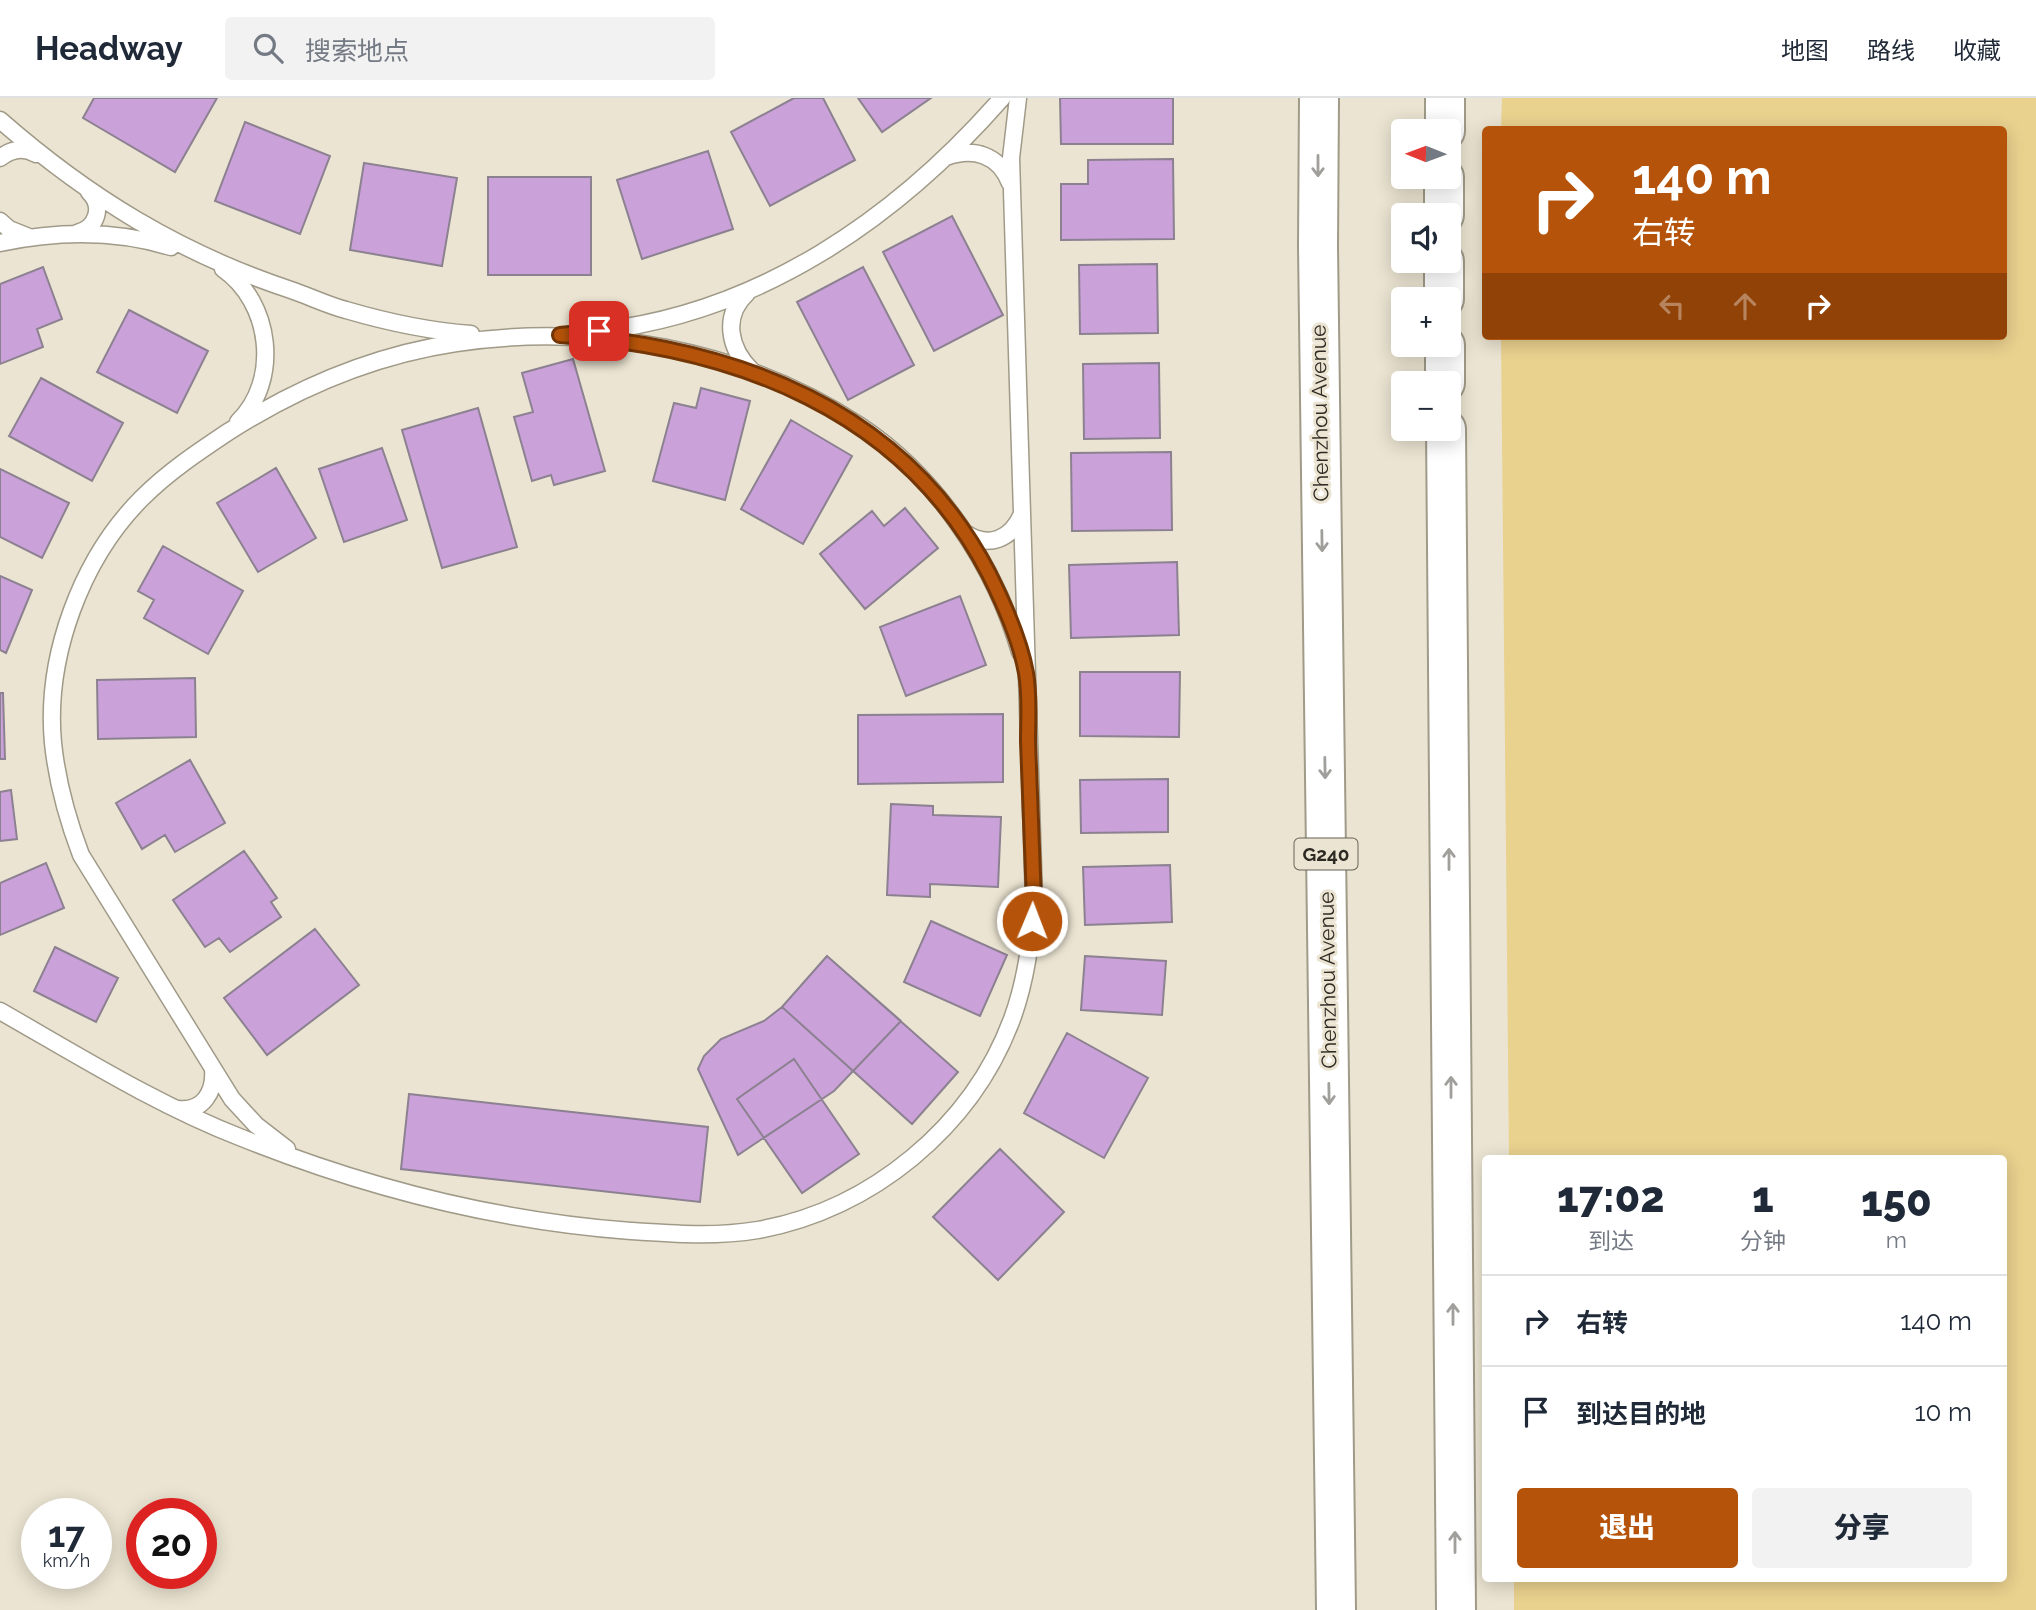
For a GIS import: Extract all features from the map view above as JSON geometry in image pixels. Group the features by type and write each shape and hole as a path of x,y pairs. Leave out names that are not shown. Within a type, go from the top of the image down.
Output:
{"highway":[{"name":"Chenzhou Avenue","path":"1319,98 1318,246 1336,1610"},
{"path":"1444,119 1445,98"},
{"path":"1446,441 1456,1610"}],"lane":[{"path":"209,445 253,416 301,391 350,370 388,358 453,343 619,329 678,315 790,272 842,242 890,206 982,121 1002,98"},
{"path":"0,1011 169,1106 241,1138 319,1167 430,1200 518,1217 593,1228 715,1235 760,1230 803,1218 845,1201 884,1179 920,1152 949,1123 974,1091 995,1057 1012,1020 1031,941 1034,901 1011,185 1012,130 1018,98"},
{"path":"0,120 44,159"},
{"path":"0,158 19,149 33,151 153,231 211,260 230,274 245,291 257,311 264,333 266,356 262,378 243,417 227,433 172,471 139,501 111,536 87,575 70,616 58,659 52,739 67,817 81,855 213,1069 232,1099 256,1125 296,1156 319,1167"},
{"path":"935,166 959,152 973,152 998,163 1011,185"},
{"path":"75,234 92,225 97,216 94,197 87,189"},
{"path":"0,221 9,229 29,237"},
{"path":"0,243 29,237 75,234 121,236 167,245 344,309 396,324 505,337 560,335 612,339 716,360 766,378"},
{"path":"751,289 735,310 731,336 735,350 753,372 814,400 861,426 897,456 930,489 966,533 975,539 996,541 1008,535 1017,526 1022,514"},
{"path":"960,525 1000,596 1026,673"},
{"path":"169,1106 181,1110 195,1108 205,1101 214,1081 213,1069"}],"shaded area":[{"path":"1502,98 2036,98 2036,1610 1514,1610 1514,1582 2007,1582 2007,1155 1509,1155 1501,340 2007,340 2007,126 1501,126"}],"building":[{"path":"94,98 217,98 175,172 83,118"},
{"path":"794,98 823,98 855,160 770,206 731,132"},
{"path":"858,98 931,98 882,132"},
{"path":"1060,98 1173,98 1173,144 1061,144"},
{"path":"245,122 330,156 300,234 215,201"},
{"path":"708,151 733,229 642,259 617,180"},
{"path":"1173,159 1174,239 1061,240 1061,184 1088,184 1088,160"},
{"path":"364,163 457,178 442,266 350,250"},
{"path":"488,177 591,177 591,275 488,275"},
{"path":"952,216 1003,315 934,351 883,252"},
{"path":"1157,264 1158,333 1080,334 1079,265"},
{"path":"43,267 62,319 37,329 43,347 0,364 0,284"},
{"path":"863,267 914,365 848,400 797,302"},
{"path":"129,310 208,351 177,413 97,372"},
{"path":"573,359 605,471 554,485 551,475 532,481 514,417 533,412 522,373"},
{"path":"1159,363 1160,438 1084,439 1083,364"},
{"path":"41,378 123,423 92,481 9,436"},
{"path":"701,388 750,401 725,500 653,481 674,403 696,408"},
{"path":"478,408 517,547 442,568 402,430"},
{"path":"791,420 852,456 803,544 741,509"},
{"path":"382,448 407,520 344,542 319,469"},
{"path":"1171,452 1172,530 1072,531 1071,453"},
{"path":"276,468 316,538 258,572 217,503"},
{"path":"0,469 69,503 42,558 0,537"},
{"path":"905,508 938,548 865,609 820,554 872,511 884,526"},
{"path":"163,546 243,591 208,654 144,618 154,600 138,591"},
{"path":"1177,562 1179,635 1071,638 1069,565"},
{"path":"0,576 32,590 6,653 0,650"},
{"path":"960,596 986,665 906,696 880,627"},
{"path":"1080,672 1180,672 1179,737 1080,736"},
{"path":"195,678 196,737 98,739 97,680"},
{"path":"0,693 3,693 5,759 0,759"},
{"path":"1003,714 1003,782 858,784 858,715"},
{"path":"190,760 225,823 175,852 165,835 142,849 116,803"},
{"path":"1168,779 1168,832 1081,833 1080,780"},
{"path":"11,790 17,839 0,841 0,792"},
{"path":"891,804 933,806 933,815 1001,817 998,887 930,884 930,897 887,895"},
{"path":"244,851 277,898 271,902 281,917 230,952 219,938 205,947 173,900"},
{"path":"46,863 64,908 0,935 0,883"},
{"path":"1170,865 1172,922 1085,925 1083,867"},
{"path":"931,921 1007,955 980,1016 904,982"},
{"path":"315,929 359,985 267,1055 224,998"},
{"path":"55,947 118,978 96,1022 34,991"},
{"path":"827,956 901,1021 834,1091 738,1155 698,1069 704,1056 721,1039 764,1021 782,1007"},
{"path":"827,956 958,1072 912,1124 782,1007"},
{"path":"1085,956 1166,961 1162,1015 1081,1010"},
{"path":"1067,1033 1148,1078 1104,1158 1024,1113"},
{"path":"794,1059 859,1154 802,1193 737,1099"},
{"path":"409,1094 708,1127 700,1202 401,1169"},
{"path":"1000,1149 1064,1212 998,1280 933,1217"}],"route":[{"path":"599,331 560,335 612,339 716,360 766,378 814,400 861,426 897,456 930,489 960,525 1000,596 1026,673 1034,901 1032,921"}]}
